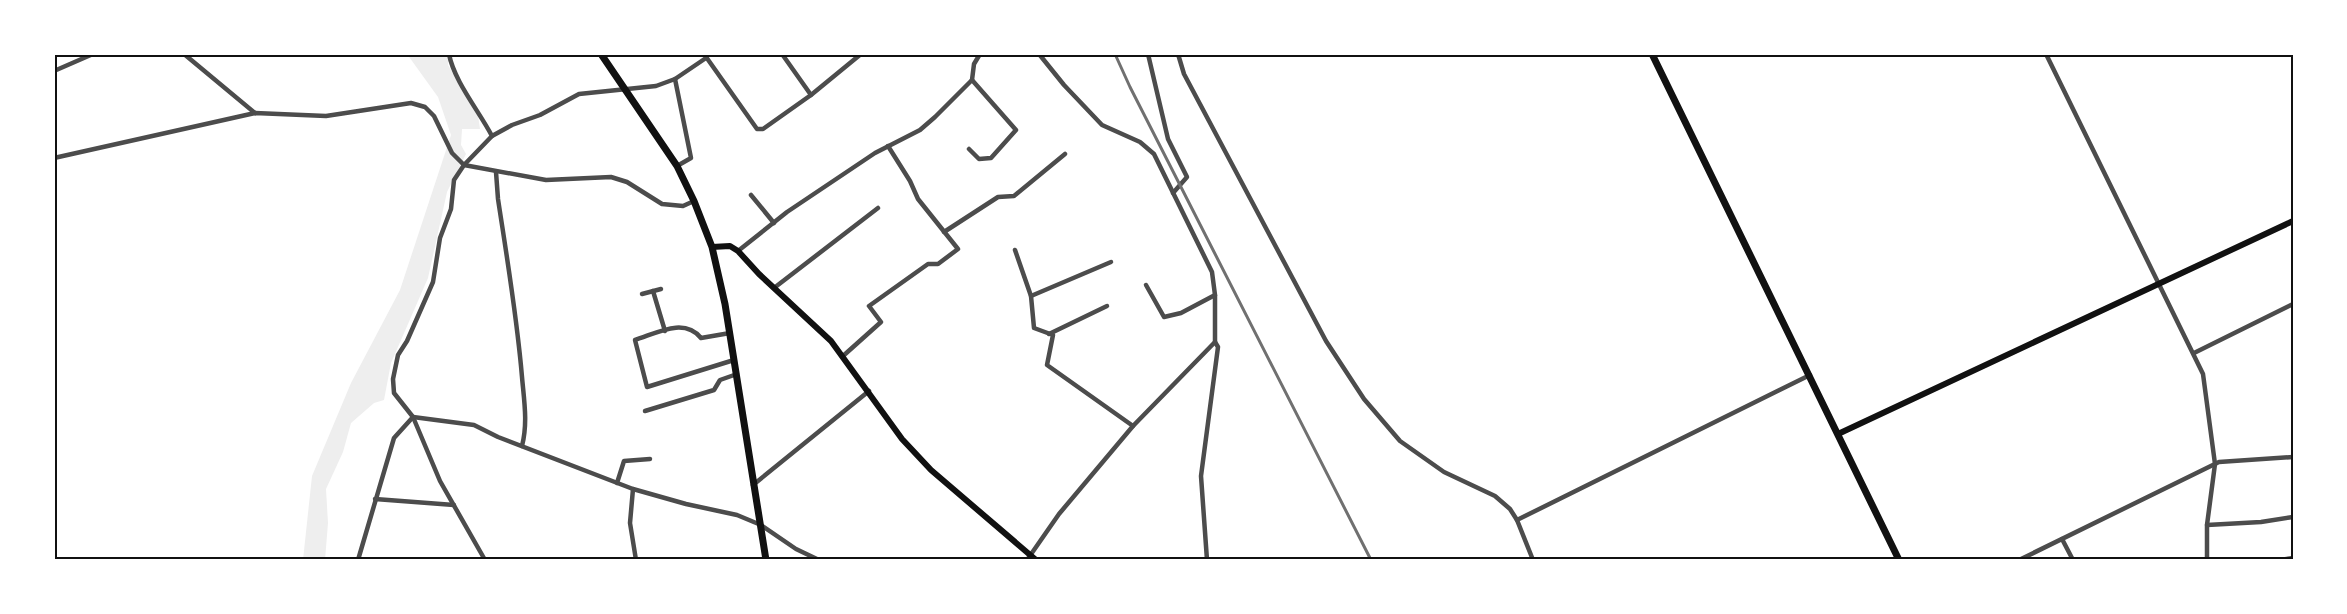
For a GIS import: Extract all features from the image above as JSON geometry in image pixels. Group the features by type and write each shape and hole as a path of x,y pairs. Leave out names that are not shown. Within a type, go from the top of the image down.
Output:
{"main road":[{"path":"601,54 677,166 712,247 730,333 766,560"},
{"path":"1652,54 1899,560"},
{"path":"1838,434 2293,221"},
{"path":"712,247 730,246 738,250 774,288 831,341 902,439 940,479 1028,557 1036,560"}],"street":[{"path":"55,69 93,54"},
{"path":"184,54 255,113"},
{"path":"449,54 452,66 466,92 480,111 492,136"},
{"path":"782,54 811,95"},
{"path":"485,560 435,470 414,417 394,393 393,379 398,355 433,282 440,238 451,209 454,180 464,165 492,136 512,125 540,115 579,94 626,91 656,86 675,79 705,56 757,129 763,129 811,95 854,56 861,54"},
{"path":"738,250 888,146 920,130 972,80 974,64 980,54"},
{"path":"1039,54 1102,124 1140,142 1154,154 1212,272 1215,296 1215,342 1218,347 1201,476 1203,535 1207,560"},
{"path":"1148,54 1168,140 1187,177 1173,193"},
{"path":"1178,54 1184,74 1326,341 1364,399 1400,441 1444,472 1495,496 1510,509 1517,520 1533,560"},
{"path":"2046,54 2203,374 2215,464 2206,525 2207,560"},
{"path":"675,79 691,158 677,166"},
{"path":"969,149 979,159 991,158 1016,130 972,80"},
{"path":"54,158 255,113 326,116 398,104 418,105 425,107 434,116 452,153 464,165 546,180 611,177 627,182 662,204 683,206 694,201"},
{"path":"843,356 881,321 869,306 928,264 938,264 958,249 918,199 910,181 888,146"},
{"path":"944,232 998,197 1014,196 1065,154"},
{"path":"496,172 521,363 525,418 522,446"},
{"path":"751,195 774,223"},
{"path":"774,288 878,208"},
{"path":"1015,250 1031,296 1034,328 1053,335 1047,365 1133,426"},
{"path":"1031,296 1112,262"},
{"path":"1146,285 1164,317 1181,313 1215,296"},
{"path":"642,294 661,289"},
{"path":"653,291 665,331"},
{"path":"2194,353 2293,304"},
{"path":"1049,334 1107,306"},
{"path":"730,333 701,338 694,329 683,326 635,340 647,387 734,360"},
{"path":"1028,557 1059,514 1133,426 1215,342"},
{"path":"645,411 714,390 720,380 737,374"},
{"path":"1517,520 1810,375"},
{"path":"753,485 869,391"},
{"path":"414,417 474,425 633,489 737,515 761,525 796,549 819,560"},
{"path":"358,560 394,438 414,417"},
{"path":"2019,560 2219,462 2293,457"},
{"path":"617,483 624,461 650,459"},
{"path":"633,489 630,523 636,560"},
{"path":"375,499 454,505"},
{"path":"2206,525 2261,522 2293,517"},
{"path":"2062,539 2073,560"},
{"path":"2280,560 2293,558"}],"shaded area":[{"path":"407,54 448,54 448,65 478,115 480,129 462,129 461,145 466,154 447,192 428,278 391,363 384,400 374,403 351,423 343,452 326,489 328,523 325,560 303,560 312,476 351,383 400,290 451,135 438,97"}],"railway":[{"path":"1115,54 1371,560"}]}
